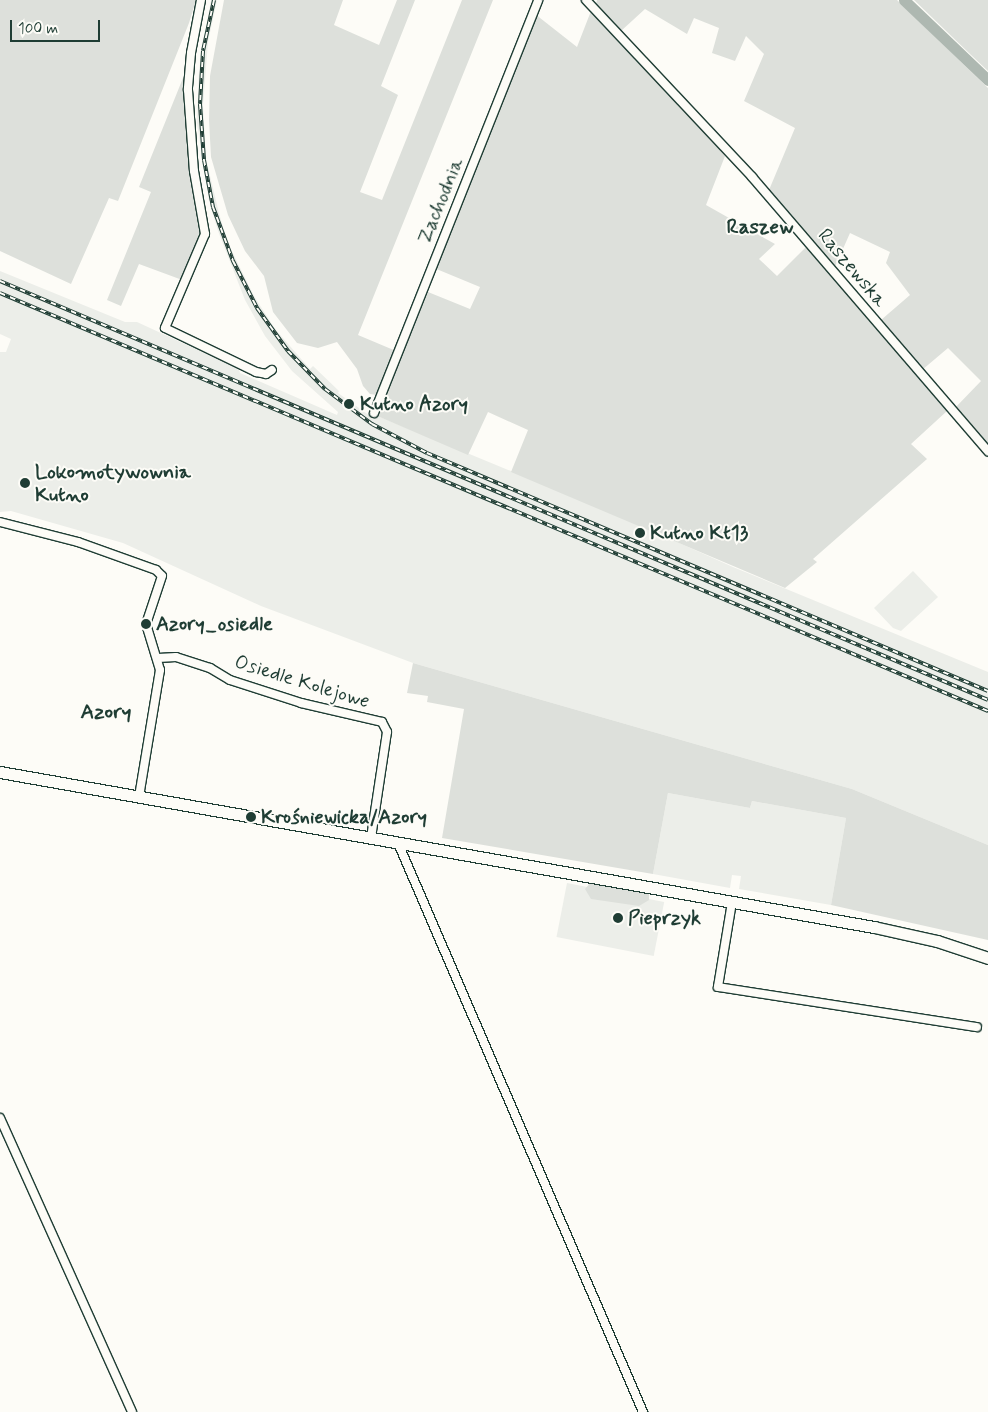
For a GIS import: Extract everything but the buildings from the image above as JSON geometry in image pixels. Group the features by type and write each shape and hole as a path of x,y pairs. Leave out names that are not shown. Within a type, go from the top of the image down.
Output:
{"main road":[{"path":"0,772 912,934 988,958"}],"street":[{"path":"201,0 188,90 194,171 205,234 165,328 256,372 266,374 272,370"},
{"name":"Zachodnia","path":"374,413 538,0"},
{"name":"Raszewska","path":"586,0 752,177 988,451"},
{"path":"0,522 78,542 161,573 162,583 146,631 158,658 159,681 139,797"},
{"name":"Osiedle Kolejowe","path":"158,658 176,657 210,668 230,680 301,702 382,722 387,732 371,838"},
{"path":"398,843 643,1412"},
{"path":"732,902 718,987 977,1027"},
{"path":"0,1118 132,1412"}],"shaded area":[{"path":"0,0 196,0 189,23 118,201 109,198 71,284 0,251"},
{"path":"211,0 217,0 208,42 203,106 206,159 226,239 254,296 275,329 310,369 313,366 339,391 338,393 373,418 375,415 603,509 733,567 988,672 988,845 852,789 413,663 261,606 123,543 11,511 0,512 0,352 6,352 11,339 0,334 0,271 125,322 137,322 239,369 240,373 337,415 338,412 292,371 265,336 245,300 218,231 209,200 197,123 199,70"},
{"path":"224,0 343,0 334,25 379,45 397,0 415,0 381,86 398,95 360,192 382,200 462,0 493,0 358,335 396,351 377,395 370,394 363,386 357,369 337,342 318,348 297,343 273,312 264,276 245,251 228,215 211,157 209,120 210,76"},
{"path":"597,0 897,0 988,88 988,446 954,409 981,381 948,348 922,370 881,320 910,295 886,263 890,252 850,233 835,267 769,190 795,128 744,101 764,54 746,36 735,61 712,53 719,28 694,18 687,34 645,9 621,31 596,4"},
{"path":"914,0 988,0 988,71 970,54"},
{"path":"591,11 624,42 725,156 706,205 775,244 759,259 777,276 807,246 834,273 947,411 911,444 927,459 813,559 817,562 785,588 511,472 528,430 488,412 468,455 375,415 428,292 470,309 480,287 434,268 535,14 577,47"},
{"path":"185,73 192,182 204,226 185,281 139,264 121,306 107,300 151,192 139,187"},
{"path":"913,571 938,597 901,631 893,628 874,608"},
{"path":"413,663 852,789 988,845 988,940 831,905 846,818 752,801 750,808 668,793 653,874 442,838 464,709 427,702 428,696 407,693"},
{"path":"668,793 750,808 752,801 846,818 831,905 739,889 741,876 732,875 730,888 653,874"},
{"path":"591,882 649,893 649,900 639,906 591,899 585,889"},
{"path":"567,883 664,902 654,956 557,937"}],"waterway":[{"path":"904,0 988,80"}],"railway":[{"path":"214,0 203,51 200,104 204,160 213,207 233,261 257,308 288,351 325,389 372,424 427,453 988,691"},
{"path":"0,281 988,700"},
{"path":"0,293 988,711"}],"place":[{"name":"Kutno Azory","path":"349,404"},
{"name":"Lokomotywownia Kutno","path":"25,483"},
{"name":"Kutno Kt13","path":"640,533"},
{"name":"Azory_osiedle","path":"146,624"},
{"name":"Krośniewicka/Azory","path":"251,817"},
{"name":"Pieprzyk","path":"618,918"}],"district":[{"name":"Raszew","path":"760,227"},
{"name":"Azory","path":"106,712"}]}
